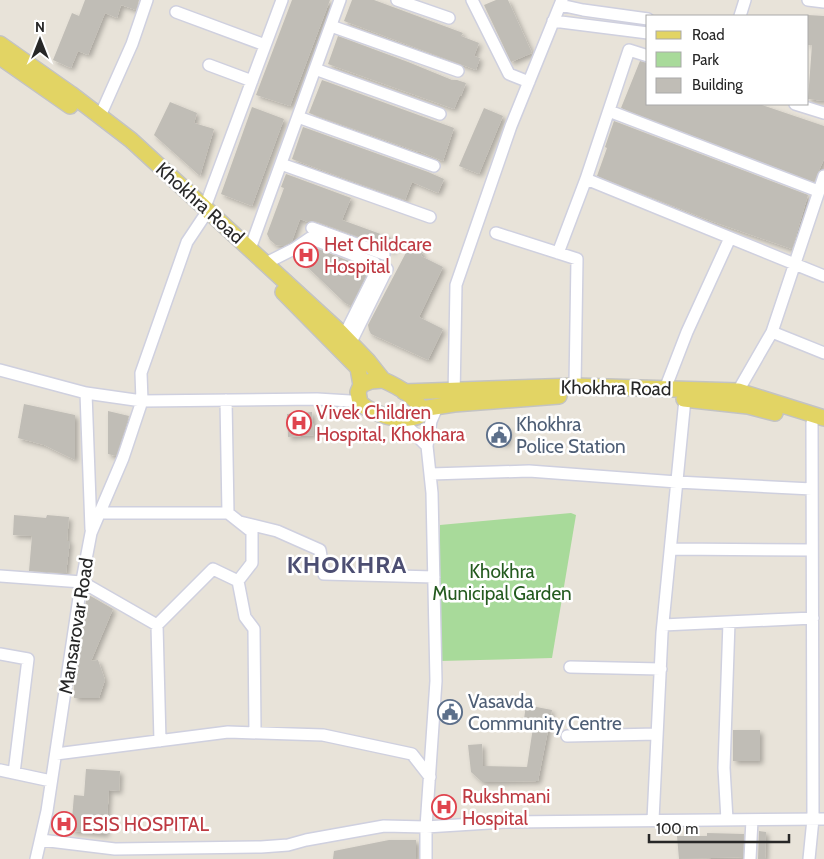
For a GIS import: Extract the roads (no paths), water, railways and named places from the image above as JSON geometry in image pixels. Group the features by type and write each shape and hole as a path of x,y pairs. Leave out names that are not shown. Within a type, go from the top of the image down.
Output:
{"main road":[{"name":"Khokhra Road","path":"0,44 131,140 358,368 360,402 369,410"},
{"name":"Khokhra Road","path":"0,57 89,119 250,249 347,339 383,380"},
{"path":"360,389 371,381 383,380 404,392 417,402 421,409"},
{"name":"Khokhra Road","path":"399,418 419,416 421,409 437,407 454,397 575,386 665,389 737,398 748,406 820,423"},
{"name":"Khokhra Road","path":"404,392 454,397 575,395 685,399 737,398"},
{"path":"369,410 399,418"}],"street":[{"path":"100,116 132,44 147,0"},
{"path":"142,401 141,373 186,242 204,213 282,0"},
{"path":"250,249 340,0"},
{"path":"397,0 449,18"},
{"path":"472,0 509,74 528,82"},
{"path":"740,15 745,0"},
{"path":"808,0 824,2"},
{"path":"454,397 456,285 511,126 561,2 583,10 646,19"},
{"path":"176,12 265,45"},
{"path":"553,21 646,33"},
{"path":"331,26 458,71"},
{"path":"558,253 586,179 629,50 646,55"},
{"path":"209,65 252,81"},
{"path":"315,69 440,114"},
{"path":"809,101 824,105"},
{"path":"798,105 824,113"},
{"path":"608,111 818,192"},
{"path":"298,118 434,166"},
{"path":"281,164 430,217"},
{"path":"737,398 772,332 824,176"},
{"path":"586,179 824,276"},
{"path":"312,228 381,264"},
{"path":"496,233 577,258 575,386"},
{"path":"266,263 294,249 310,238 381,264"},
{"path":"665,389 687,332 730,238"},
{"path":"347,339 381,264"},
{"path":"772,332 824,352"},
{"path":"0,370 86,393 142,401 350,401 369,410"},
{"path":"316,400 360,389"},
{"path":"86,393 91,533"},
{"path":"653,820 663,625 685,399"},
{"path":"226,400 228,513"},
{"name":"Mansarovar Road","path":"36,859 52,782 91,533 123,458 142,401"},
{"path":"426,859 426,827 436,681 431,474 427,446 431,421 437,407"},
{"path":"399,418 427,446"},
{"path":"809,859 819,819 818,664 813,618 818,597 812,550 812,489 820,423"},
{"path":"431,474 529,471 677,482 812,489"},
{"path":"100,513 228,513 252,532 252,563 238,580"},
{"path":"240,522 277,531 320,550 324,574 434,577"},
{"path":"671,549 812,550"},
{"path":"160,741 157,625 213,569 238,580"},
{"path":"0,576 82,582 157,625"},
{"path":"238,580 245,617 254,629 255,732"},
{"path":"663,625 813,618"},
{"path":"727,820 724,768 729,622"},
{"path":"0,654 28,660 14,773"},
{"path":"570,667 661,669"},
{"path":"56,754 228,732 323,735 412,754 430,777"},
{"path":"567,736 657,734"},
{"path":"0,770 52,782"},
{"path":"41,840 154,854 288,845 384,826 426,827 505,822 819,819"},
{"path":"750,859 752,820"}],"place":[{"name":"Het Childcare Hospital","path":"306,255"},
{"name":"Vivek Children Hospital, Khokhara","path":"299,423"},
{"name":"Khokhra Police Station","path":"499,435"},
{"name":"Vasavda Community Centre","path":"450,712"},
{"name":"Rukshmani Hospital","path":"444,807"},
{"name":"ESIS HOSPITAL","path":"64,824"}],"district":[{"name":"KHOKHRA","path":"347,564"}],"park label":[{"name":"Khokhra Municipal Garden","path":"502,582"}]}
